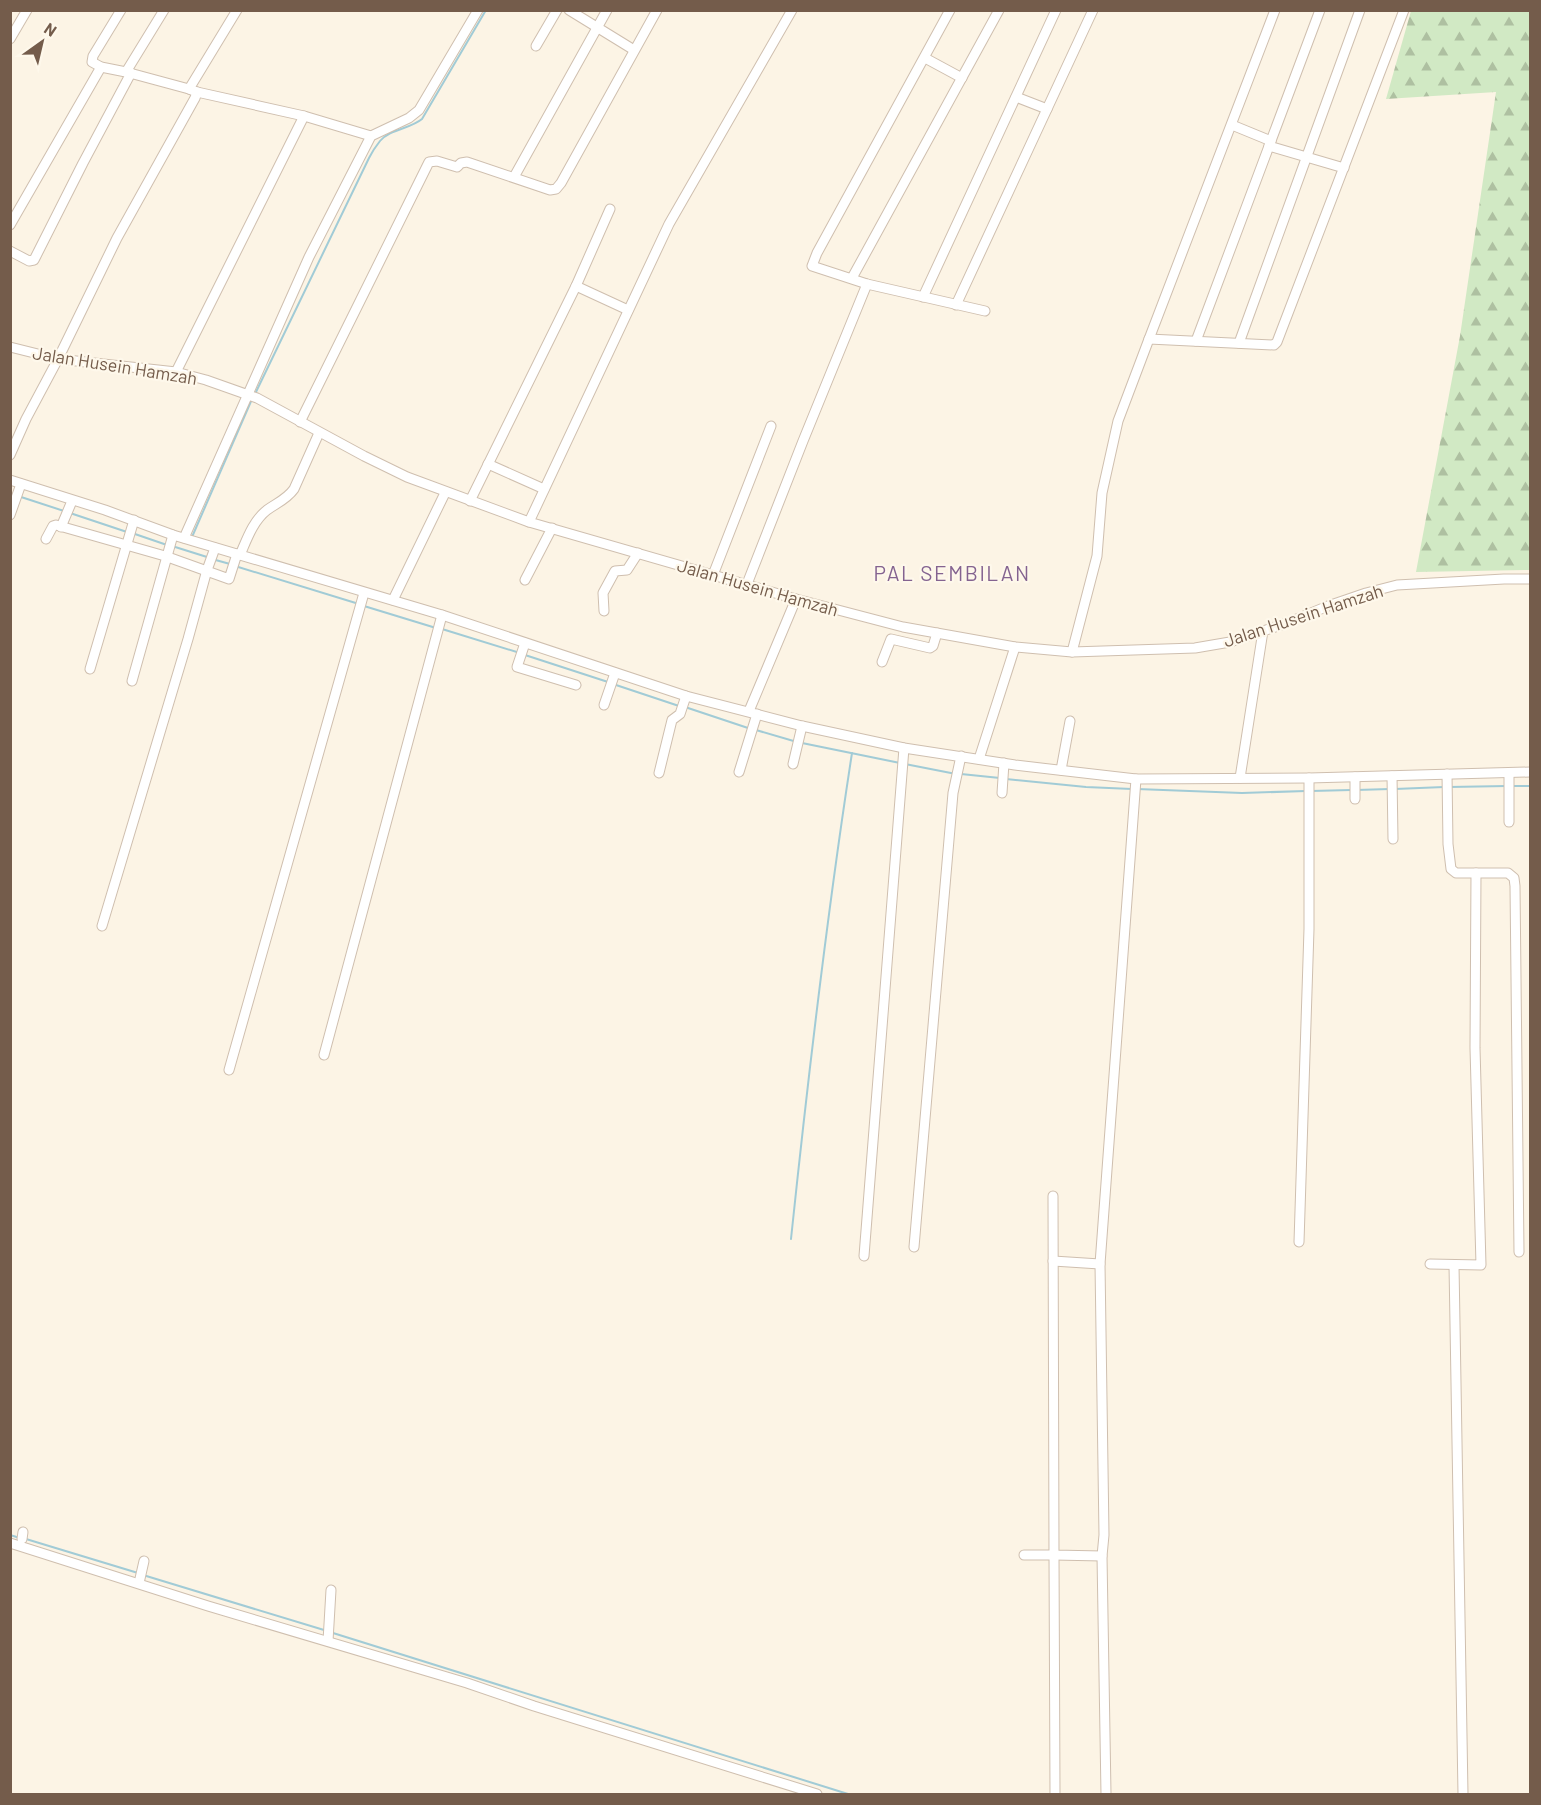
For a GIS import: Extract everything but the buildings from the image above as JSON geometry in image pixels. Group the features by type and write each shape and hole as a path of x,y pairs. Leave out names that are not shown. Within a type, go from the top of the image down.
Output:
{"street":[{"path":"10,39 27,10"},
{"path":"121,10 93,56 92,62 101,67 304,116 371,136"},
{"path":"10,251 29,261 34,260 128,72 164,10"},
{"path":"10,454 117,237 237,10"},
{"path":"187,539 252,396 309,257 371,136 409,118 419,110 478,10"},
{"path":"536,46 557,10"},
{"path":"569,10 634,50"},
{"path":"514,177 607,10"},
{"path":"300,422 429,162 437,161 457,167 460,163 467,162 550,190 556,189 657,10"},
{"path":"529,522 669,224 792,10"},
{"path":"950,10 812,266 867,284 985,311"},
{"path":"852,278 999,10"},
{"path":"923,297 1056,10"},
{"path":"956,305 1093,10"},
{"path":"1072,652 1097,556 1102,493 1118,421 1275,10"},
{"path":"1196,341 1320,10"},
{"path":"1239,343 1360,10"},
{"path":"1149,339 1274,345 1404,10"},
{"path":"925,58 962,78"},
{"path":"10,225 101,67"},
{"path":"1016,97 1047,109"},
{"path":"176,372 304,116"},
{"path":"1232,125 1270,143 1344,168"},
{"path":"470,501 576,286 610,209"},
{"path":"747,584 802,441 867,284"},
{"path":"576,286 628,310"},
{"name":"Jalan Husein Hamzah","path":"10,347 58,359 176,372 206,380 252,396 407,477 445,493 529,522 796,599 903,627 1015,647 1072,652 1195,648 1230,642 1328,606 1397,585 1530,579"},
{"path":"713,575 771,426"},
{"path":"46,539 54,525 62,525 128,542 229,579 255,524 265,512 294,489 319,433"},
{"path":"488,464 544,489"},
{"path":"10,480 19,487 70,505 134,521 215,549 321,578 364,595 393,600 441,619 685,699 802,729 904,749 1004,764 1136,779 1240,777 1355,780 1510,776 1530,772"},
{"path":"12,510 19,487"},
{"path":"393,600 445,493"},
{"path":"62,525 70,505"},
{"path":"90,669 134,521"},
{"path":"525,579 552,528"},
{"path":"132,681 173,535"},
{"path":"102,926 215,549"},
{"path":"604,611 603,593 615,571 627,570 638,553"},
{"path":"229,1070 364,595"},
{"path":"739,772 751,735 754,715 796,599"},
{"path":"324,1055 441,619"},
{"path":"1240,777 1263,631"},
{"path":"882,662 891,639 930,648 933,646 937,633"},
{"path":"524,645 517,668 576,685"},
{"path":"979,759 1015,647"},
{"path":"604,705 614,675"},
{"path":"659,773 672,720 680,714 685,699"},
{"path":"1061,770 1070,721"},
{"path":"793,764 802,729"},
{"path":"864,1256 904,749"},
{"path":"914,1247 955,779 961,758"},
{"path":"1002,793 1004,764"},
{"path":"1509,822 1510,776"},
{"path":"1299,1242 1309,929 1309,778"},
{"path":"1391,778 1393,839"},
{"path":"1447,778 1448,844 1452,872 1508,873 1514,878 1519,1252"},
{"path":"1106,1794 1100,1264 1136,779"},
{"path":"1355,780 1355,799"},
{"path":"1430,1264 1480,1265 1474,1048 1476,873"},
{"path":"1053,1196 1055,1794"},
{"path":"1053,1261 1100,1264"},
{"path":"1454,1265 1463,1794"},
{"path":"10,1543 140,1582 208,1606 328,1633 534,1706 817,1794"},
{"path":"1024,1555 1102,1556"},
{"path":"140,1582 143,1565"},
{"path":"328,1633 331,1590"}],"green space":[{"path":"1411,11 1530,11 1530,570 1416,572 1460,336 1496,92 1386,99"}],"waterway":[{"path":"255,394 373,151 384,137 422,119 486,10"},
{"path":"192,537 252,399"},
{"path":"18,496 64,511"},
{"path":"70,513 127,532"},
{"path":"132,533 167,545"},
{"path":"172,546 207,557"},
{"path":"212,559 230,564"},
{"path":"235,566 359,604"},
{"path":"364,606 436,628"},
{"path":"442,629 520,653"},
{"path":"525,655 608,682"},
{"path":"613,684 679,706"},
{"path":"685,707 751,729"},
{"path":"756,730 797,742"},
{"path":"802,743 900,763"},
{"path":"791,1239 834,874 852,753"},
{"path":"905,764 956,774"},
{"path":"961,774 1000,778"},
{"path":"1006,779 1132,789"},
{"path":"1449,787 1507,786"},
{"path":"1512,786 1530,786"},
{"path":"1395,789 1444,787"},
{"path":"1137,789 1242,793 1306,791"},
{"path":"1356,790 1390,789"},
{"path":"1311,791 1351,790"},
{"path":"10,1535 20,1538"},
{"path":"26,1539 138,1573"},
{"path":"143,1575 324,1630"},
{"path":"333,1633 848,1794"}],"district":[{"name":"PAL SEMBILAN","path":"952,572"}]}
